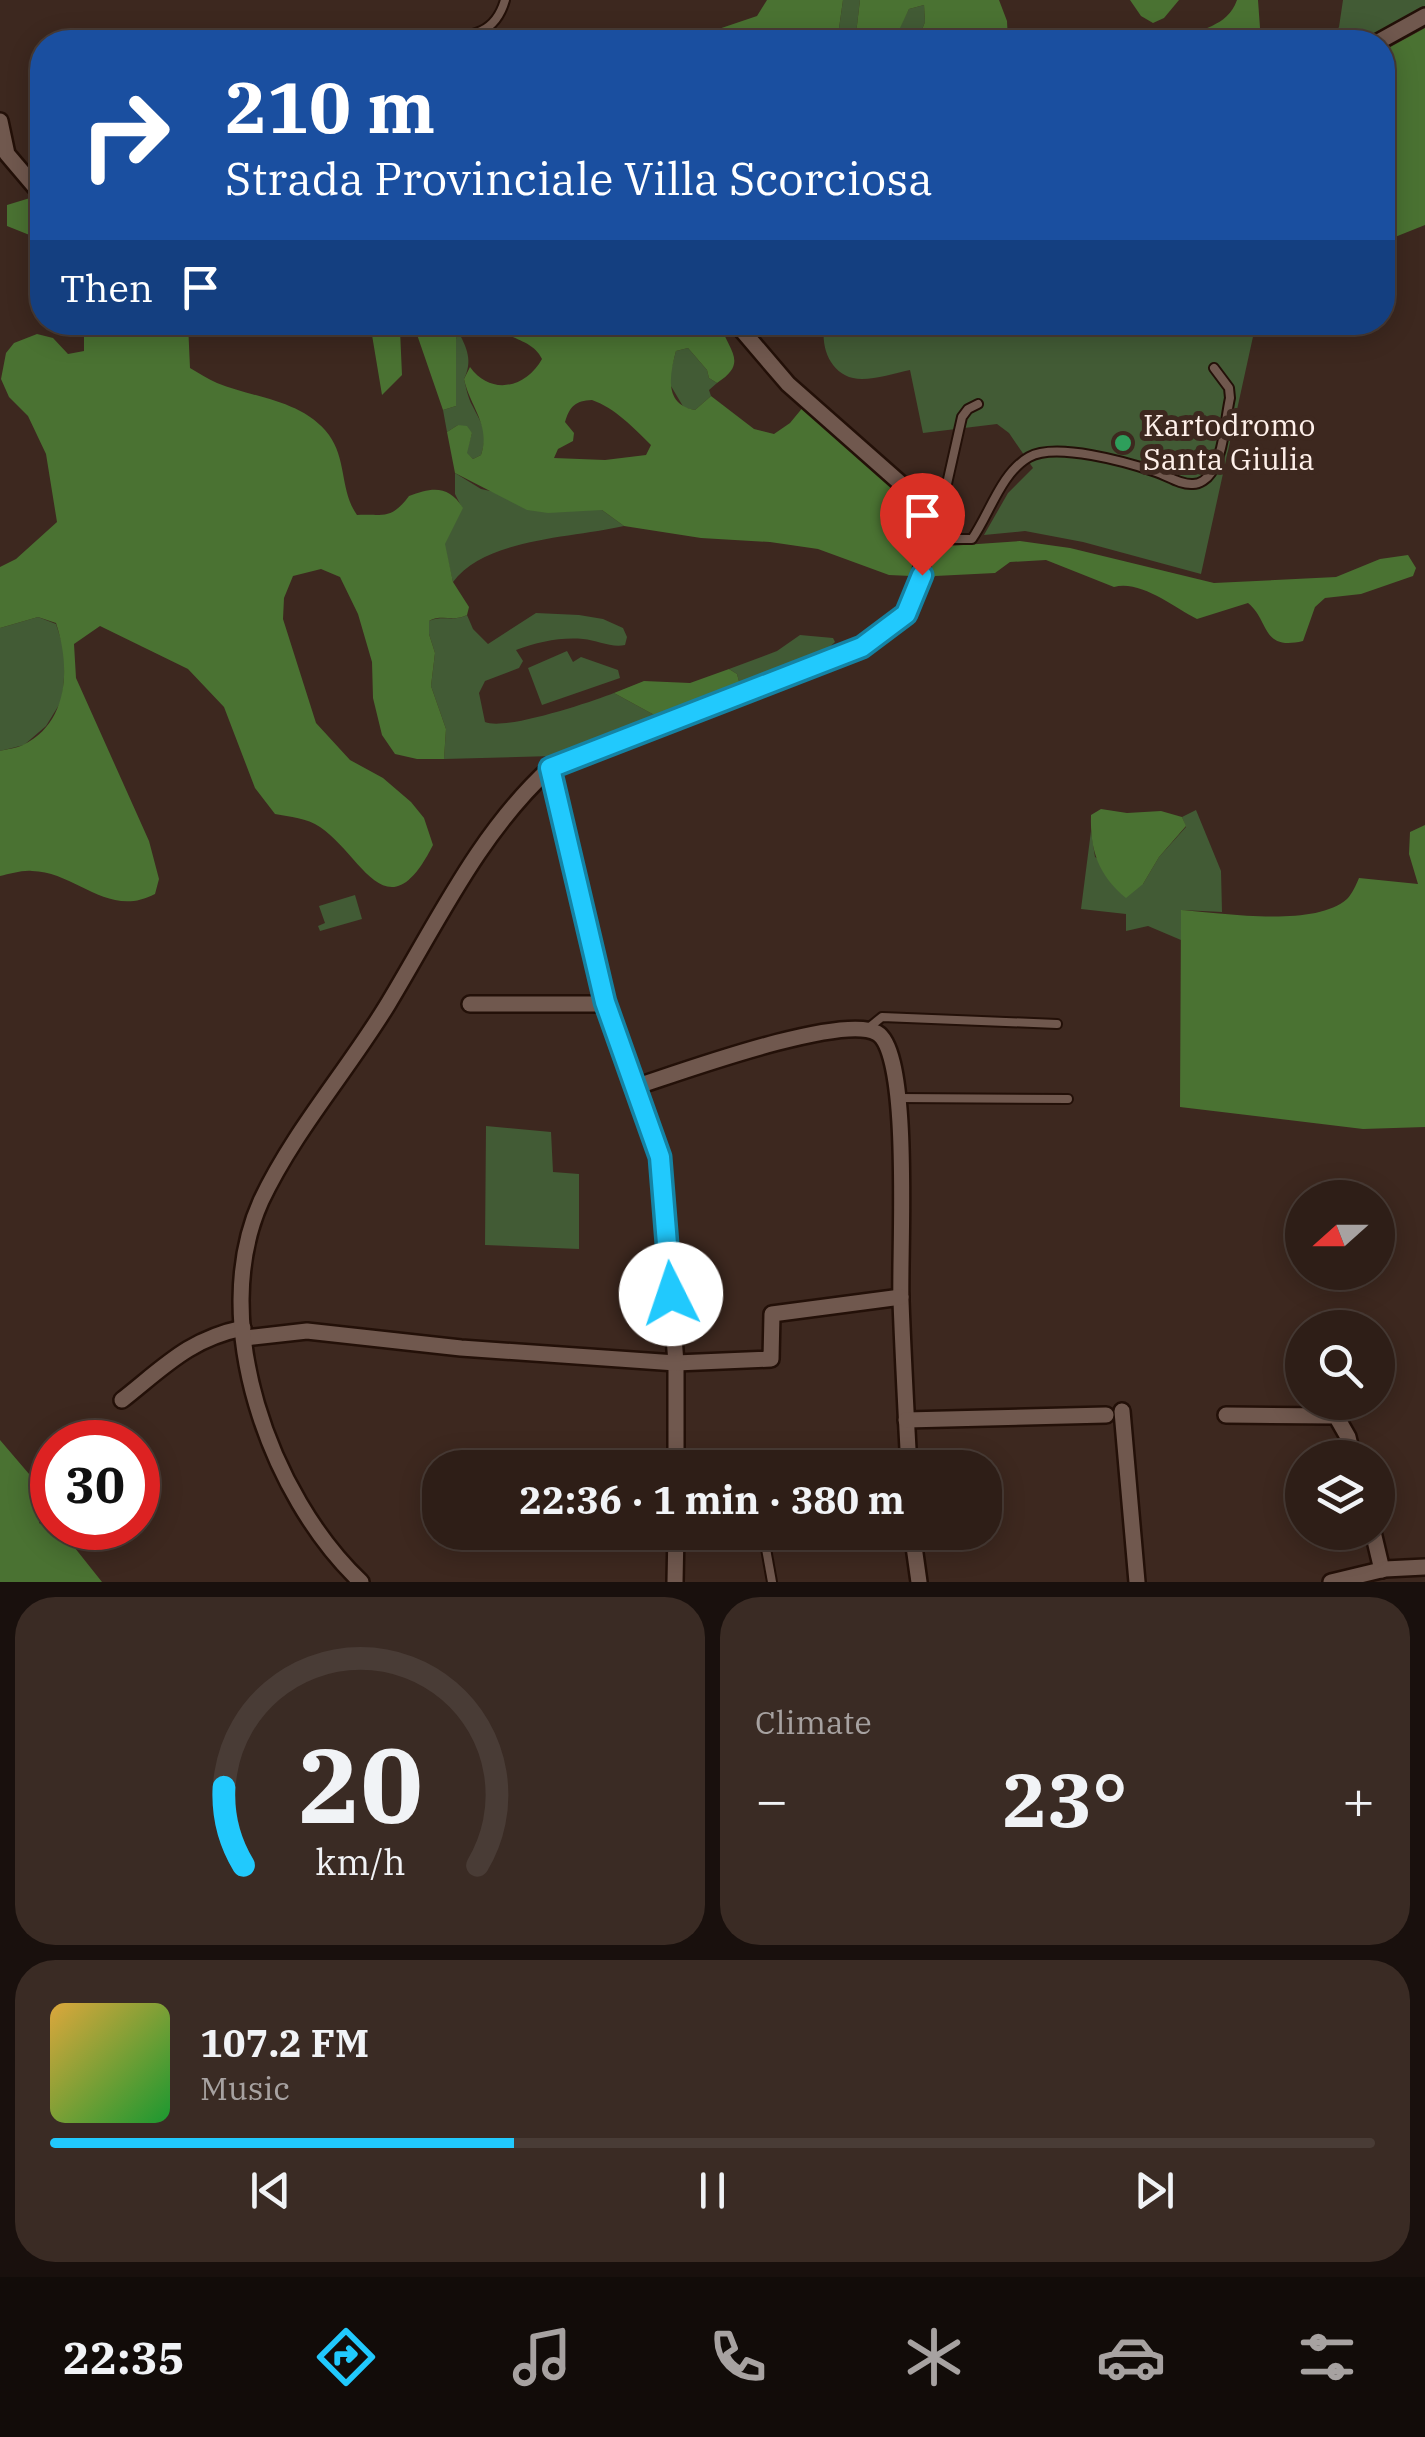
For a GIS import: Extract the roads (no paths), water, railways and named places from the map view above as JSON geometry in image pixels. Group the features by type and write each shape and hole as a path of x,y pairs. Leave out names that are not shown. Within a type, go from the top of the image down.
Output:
{"street":[{"path":"1395,33 1425,16"},
{"path":"0,121 7,154 30,181"},
{"path":"361,1582 316,1532 286,1484 257,1406 244,1333 241,1286 246,1243 279,1168 372,1030 490,835 519,796 550,768 862,647 906,614 922,575 923,521 899,482 788,384 746,335"},
{"path":"550,768 606,1004 660,1157 676,1363 676,1450"},
{"path":"470,1004 606,1004"},
{"path":"636,1087 832,1030 866,1030 878,1034 888,1044 902,1144 901,1297 908,1450"},
{"path":"122,1400 188,1348 213,1334 307,1331 461,1348 676,1363 772,1359 772,1314 901,1297"},
{"path":"906,1420 1114,1413 1137,1582"},
{"path":"1226,1415 1336,1416 1349,1440"},
{"path":"675,1582 676,1550"},
{"path":"915,1550 919,1582"},
{"path":"1377,1550 1382,1570"},
{"path":"1332,1582 1382,1570 1425,1567"}],"lane":[{"path":"482,30 501,16 506,0"},
{"path":"978,404 962,417 942,506 925,536 972,539 1018,465 1047,451 1064,450 1191,484 1200,483 1210,476 1216,464 1230,398 1229,388 1214,368"},
{"path":"866,1030 882,1017 1057,1024"},
{"path":"897,1098 1068,1099"},
{"path":"766,1550 772,1582"}],"place":[{"name":"Kartodromo Santa Giulia","path":"1123,443"}]}
